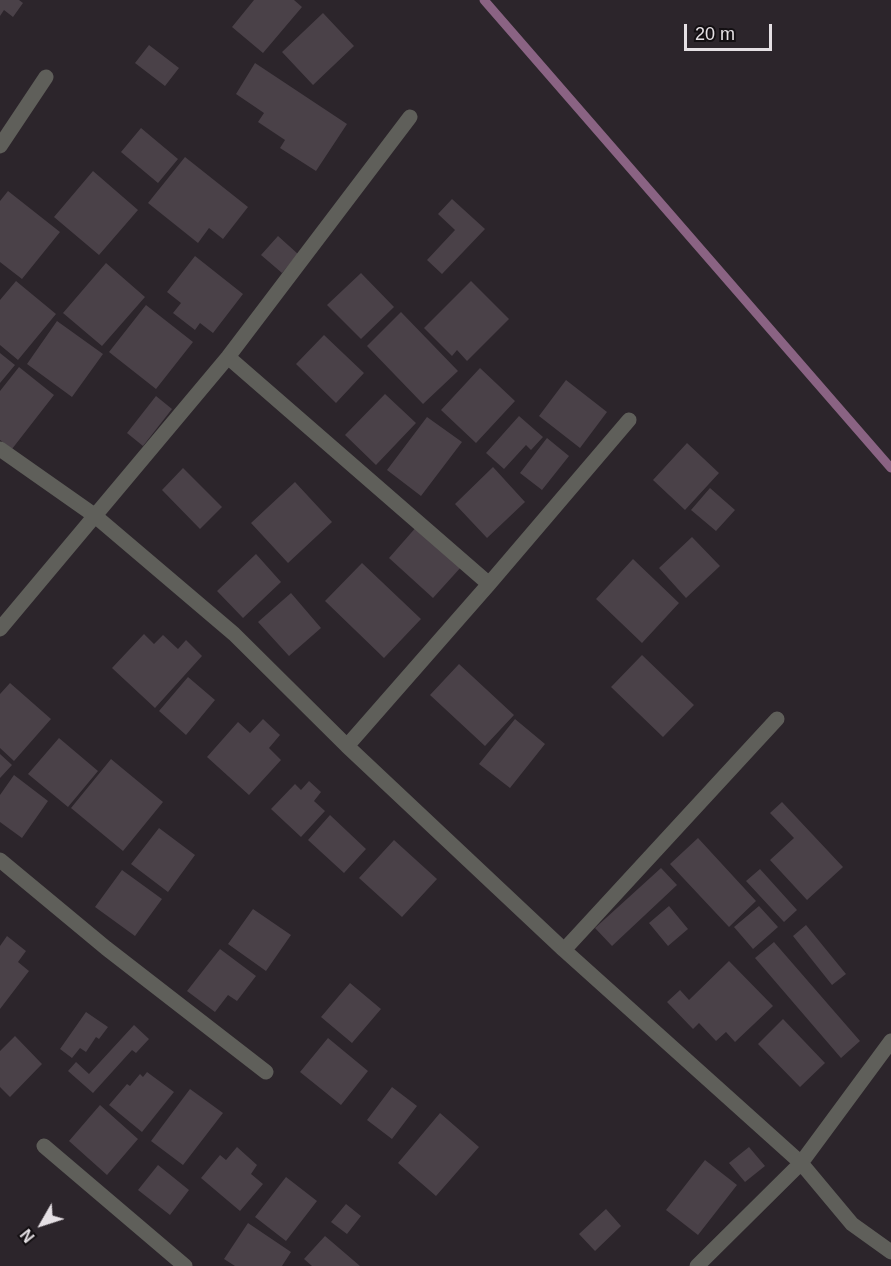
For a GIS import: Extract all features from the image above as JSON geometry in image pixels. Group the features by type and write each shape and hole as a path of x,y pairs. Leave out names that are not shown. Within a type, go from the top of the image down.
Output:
{"street":[{"path":"0,146 46,77"},
{"path":"0,629 228,357 410,117"},
{"path":"228,357 489,584"},
{"path":"346,746 629,420"},
{"path":"0,449 94,515 234,634 346,746 564,950 801,1163 852,1224 891,1252"},
{"path":"564,950 777,718"},
{"path":"0,860 106,948 266,1072"},
{"path":"697,1266 801,1163 891,1041"},
{"path":"44,1146 185,1266"}],"building":[{"path":"0,0 19,0 23,3 13,17 4,10 0,16"},
{"path":"254,0 294,0 302,7 263,53 232,27"},
{"path":"323,13 354,46 313,85 282,52"},
{"path":"149,45 179,68 165,86 135,63"},
{"path":"255,63 347,124 316,171 280,148 285,140 258,122 264,113 236,94"},
{"path":"141,128 178,159 158,183 121,152"},
{"path":"185,157 248,207 223,239 209,228 198,243 148,203"},
{"path":"93,171 138,210 99,255 54,217"},
{"path":"8,191 60,232 22,279 0,262 0,201"},
{"path":"452,199 485,229 442,274 427,260 455,230 438,214"},
{"path":"278,236 298,254 282,273 261,255"},
{"path":"195,256 243,294 213,333 200,323 195,330 173,313 181,303 167,292"},
{"path":"106,263 145,297 102,346 63,313"},
{"path":"361,273 394,307 361,339 327,305"},
{"path":"16,281 56,314 18,360 0,345 0,300"},
{"path":"471,281 509,319 467,361 457,350 452,356 424,328"},
{"path":"146,305 193,342 156,389 109,352"},
{"path":"401,312 458,371 423,404 367,346"},
{"path":"57,321 103,354 72,397 27,364"},
{"path":"324,335 364,373 336,403 296,364"},
{"path":"0,353 15,365 0,383"},
{"path":"19,367 54,395 12,449 0,440 0,391"},
{"path":"480,368 515,401 476,443 441,410"},
{"path":"566,380 607,412 580,448 539,416"},
{"path":"385,394 416,423 376,465 345,435"},
{"path":"156,396 172,409 143,446 127,433"},
{"path":"519,416 543,437 531,450 526,445 504,469 486,453"},
{"path":"427,417 462,442 421,496 387,470"},
{"path":"547,438 569,456 542,490 520,473"},
{"path":"687,443 719,473 685,510 653,480"},
{"path":"493,467 525,502 487,538 455,504"},
{"path":"183,468 222,507 200,529 162,490"},
{"path":"295,482 332,522 288,563 251,523"},
{"path":"710,488 735,510 716,531 691,510"},
{"path":"418,525 462,566 433,598 389,558"},
{"path":"692,537 720,566 686,598 659,568"},
{"path":"256,554 281,582 243,618 217,591"},
{"path":"633,559 679,603 642,643 596,599"},
{"path":"362,563 421,619 384,658 325,601"},
{"path":"291,593 321,628 289,656 258,622"},
{"path":"144,634 154,644 163,635 178,649 186,640 202,656 155,708 112,668"},
{"path":"642,655 694,705 663,737 611,687"},
{"path":"459,664 514,715 485,746 430,695"},
{"path":"188,677 215,700 186,735 159,711"},
{"path":"10,683 51,719 14,761 0,748 0,694"},
{"path":"263,719 280,735 269,748 281,760 249,795 207,757 238,722 250,733"},
{"path":"515,719 545,744 510,788 479,764"},
{"path":"59,738 98,771 68,807 28,774"},
{"path":"0,754 12,765 0,778"},
{"path":"111,759 163,802 123,851 71,808"},
{"path":"14,775 48,801 22,838 0,822 0,795"},
{"path":"309,781 321,792 314,801 325,811 301,837 271,809 295,784 301,790"},
{"path":"782,802 843,867 807,900 770,860 794,838 770,813"},
{"path":"330,815 366,849 344,873 308,840"},
{"path":"159,828 195,855 168,892 131,864"},
{"path":"698,838 756,901 729,927 670,864"},
{"path":"394,840 437,879 402,917 359,878"},
{"path":"661,868 677,885 612,946 595,928"},
{"path":"760,869 797,910 784,922 746,881"},
{"path":"122,870 162,899 135,936 95,907"},
{"path":"669,906 688,929 668,946 649,923"},
{"path":"759,906 778,927 753,949 734,927"},
{"path":"253,909 291,935 266,971 228,944"},
{"path":"806,925 846,974 832,985 793,936"},
{"path":"7,936 26,951 18,962 29,971 0,1009 0,946"},
{"path":"774,942 860,1041 841,1058 755,958"},
{"path":"220,949 256,976 237,1001 228,995 215,1012 187,991"},
{"path":"729,961 773,1006 735,1042 726,1032 716,1041 699,1023 693,1029 667,1002 680,990 689,1000"},
{"path":"350,983 381,1009 352,1043 321,1017"},
{"path":"86,1012 108,1027 99,1039 96,1037 86,1052 80,1048 72,1058 60,1049"},
{"path":"783,1019 825,1063 800,1087 758,1044"},
{"path":"134,1025 149,1039 136,1053 132,1050 93,1093 68,1071 76,1062 89,1074"},
{"path":"15,1036 42,1064 10,1097 0,1087 0,1051"},
{"path":"328,1038 368,1071 341,1105 300,1072"},
{"path":"147,1072 174,1092 142,1132 109,1105 127,1084 130,1086 140,1074 143,1077"},
{"path":"392,1087 417,1106 392,1139 367,1120"},
{"path":"190,1089 223,1113 183,1165 151,1141"},
{"path":"100,1105 138,1139 107,1175 69,1141"},
{"path":"440,1113 479,1147 436,1196 398,1163"},
{"path":"237,1147 257,1165 251,1174 263,1184 240,1211 201,1178 220,1155 226,1160"},
{"path":"749,1147 765,1166 745,1182 729,1163"},
{"path":"705,1160 737,1185 698,1235 666,1210"},
{"path":"158,1165 189,1190 170,1215 138,1190"},
{"path":"286,1177 317,1201 286,1241 255,1217"},
{"path":"346,1204 361,1216 347,1234 331,1222"},
{"path":"606,1209 621,1226 595,1251 579,1234"},
{"path":"248,1223 291,1252 282,1266 235,1266 224,1259"},
{"path":"325,1236 360,1266 312,1266 304,1259"}],"waterway":[{"path":"484,0 891,468"}]}
